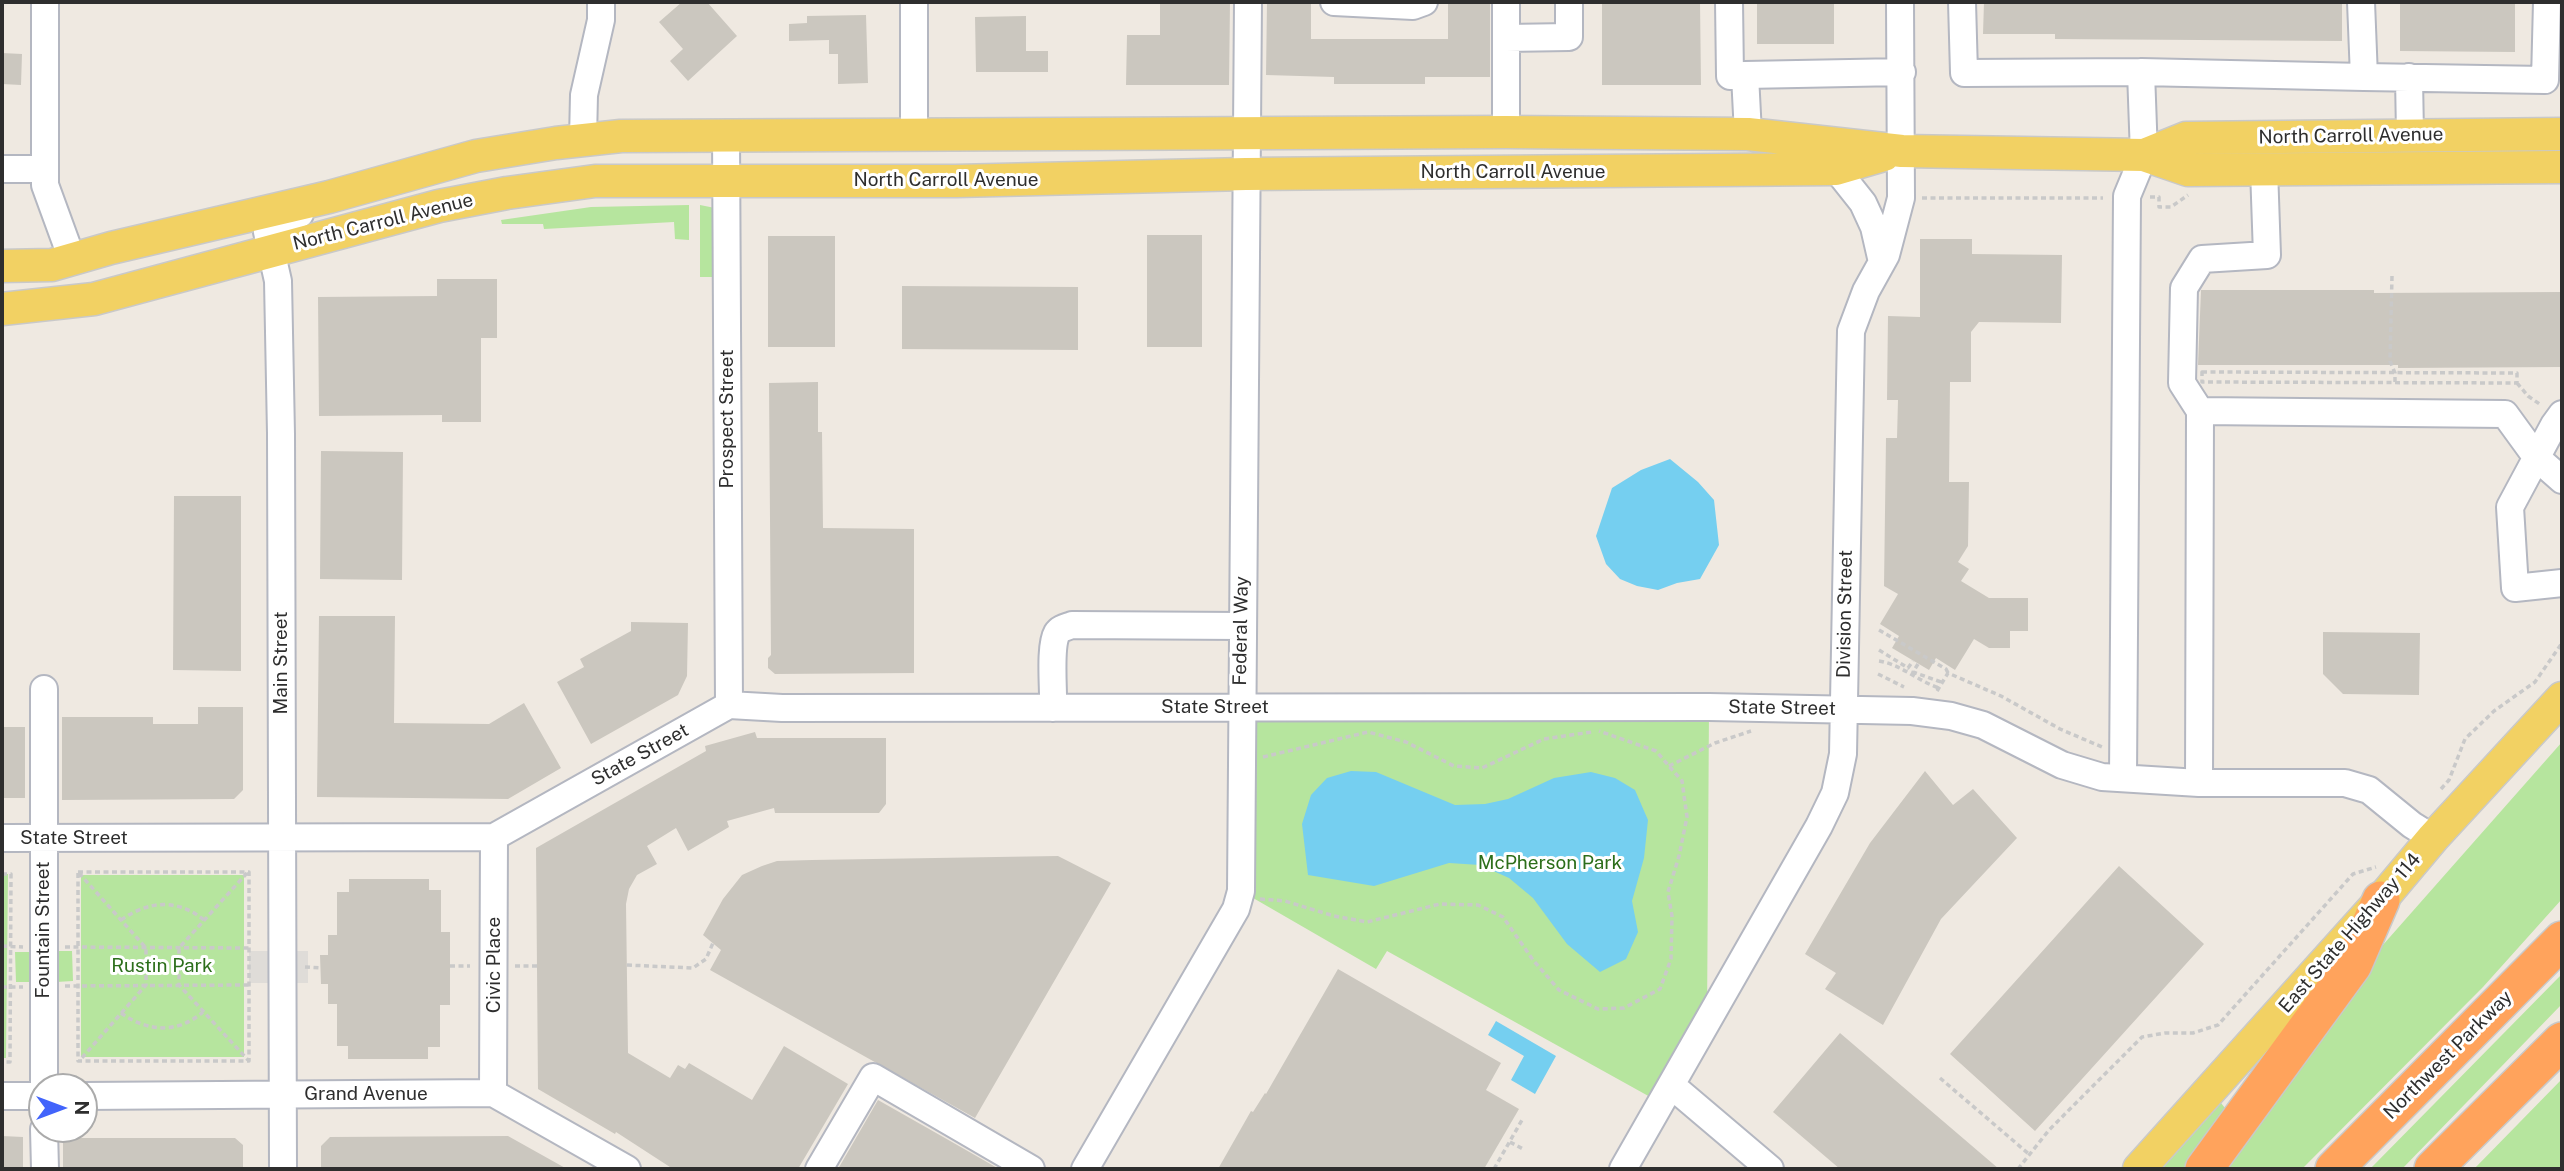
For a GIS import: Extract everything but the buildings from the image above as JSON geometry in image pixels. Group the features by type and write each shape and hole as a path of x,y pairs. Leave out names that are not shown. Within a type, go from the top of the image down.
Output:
{"highway":[{"path":"2204,1169 2353,965 2381,900"},
{"name":"Northwest Parkway","path":"2334,1169 2562,940"},
{"path":"2433,1169 2562,1041"}],"main road":[{"name":"North Carroll Avenue","path":"2,266 52,265 329,197 476,156 583,139 621,136 1506,132 1748,134 1902,150 2144,155 2188,170 2562,167"},
{"name":"North Carroll Avenue","path":"2144,155 2186,138 2562,134"},
{"name":"North Carroll Avenue","path":"2,309 94,299 439,206 595,181 956,181 1245,174 1836,169 1902,150"},
{"name":"East State Highway 114","path":"2139,1169 2381,900 2433,838 2562,698"}],"street":[{"path":"45,2 45,185 72,259"},
{"path":"583,139 584,95 601,20 601,2"},
{"path":"914,2 914,135"},
{"name":"Federal Way","path":"1086,1169 1236,909 1241,891 1248,2"},
{"path":"1334,2 1413,6 1424,2"},
{"path":"1506,2 1506,132"},
{"path":"1506,38 1569,37 1569,2"},
{"path":"1729,2 1730,76 1902,72"},
{"name":"Division Street","path":"1623,1169 1819,826 1835,793 1843,754 1851,331 1866,290 1886,255 1901,198 1900,2"},
{"path":"1962,2 1964,73 2141,72 2545,80 2547,2"},
{"path":"2361,2 2364,76"},
{"path":"2123,778 2127,196 2144,155 2141,72"},
{"path":"1745,75 1748,134"},
{"path":"2409,77 2410,135"},
{"name":"Prospect Street","path":"726,134 729,705"},
{"path":"2,169 44,169"},
{"path":"1836,169 1863,203 1874,227 1882,262"},
{"path":"2199,783 2200,411 2182,383 2185,288 2202,259 2267,256 2264,169"},
{"name":"Main Street","path":"283,1169 281,434 278,281 267,232 269,225 302,213 329,197"},
{"path":"2200,411 2505,414 2537,457 2562,480"},
{"path":"2556,413 2537,457 2510,507 2515,588 2562,583"},
{"path":"1053,708 1054,644 1057,633 1063,628 1072,625 1242,626"},
{"name":"Fountain Street","path":"44,689 44,1073"},
{"name":"State Street","path":"2,838 494,837 729,705 782,708 1241,707 1912,711 1951,716 1983,726 2062,765 2102,777 2199,783 2345,783 2369,790 2412,825 2433,838"},
{"name":"Civic Place","path":"493,1093 494,837"},
{"path":"818,1169 873,1077 1031,1169"},
{"path":"1671,1085 1770,1169"},
{"name":"Grand Avenue","path":"98,1096 493,1093 587,1159 627,1169"},
{"path":"2,1096 28,1096"},
{"path":"44,1143 45,1169"}],"path":[{"path":"2392,276 2390,361 2395,373 2395,383"},
{"path":"2517,383 2202,382 2202,372 2518,373 2517,383 2528,396 2556,413"},
{"path":"2226,372 2226,382"},
{"path":"2254,372 2254,382"},
{"path":"2283,373 2283,382"},
{"path":"2311,373 2311,382"},
{"path":"2357,373 2357,383"},
{"path":"2426,373 2426,383"},
{"path":"2456,373 2456,383"},
{"path":"2489,373 2489,383"},
{"path":"1879,630 1946,669 1948,673"},
{"path":"2436,795 2448,780 2465,738 2494,711 2535,682 2562,643"},
{"path":"1878,650 1939,688"},
{"path":"1878,661 1906,669"},
{"path":"1906,669 1915,662 1913,674"},
{"path":"1913,674 1942,682"},
{"path":"1260,886 1260,899 1285,901 1334,916 1367,922 1440,904 1478,905 1503,917 1533,960 1559,990 1598,1009 1624,1008 1660,989 1671,959 1672,916 1668,892 1687,817 1682,781 1656,751 1599,730 1544,739 1482,768 1454,766 1406,742 1368,732 1261,758"},
{"path":"1669,766 1715,743 1755,730"},
{"path":"2018,1169 2049,1130 2142,1037 2165,1033 2193,1033 2218,1025 2353,874 2377,867 2383,859"},
{"path":"78,872 249,872"},
{"path":"78,872 146,948 146,985 78,1061"},
{"path":"78,872 78,1061"},
{"path":"249,872 179,948 178,985 249,1061"},
{"path":"249,872 249,1061"},
{"path":"2,874 11,874 10,1062 2,1062"},
{"path":"121,920 141,908 162,904 193,911 204,920"},
{"path":"627,965 693,968 706,959 713,943"},
{"path":"2,946 249,948"},
{"path":"450,966 463,966"},
{"path":"508,966 537,966"},
{"path":"308,968 321,968"},
{"path":"2,987 249,985"},
{"path":"121,1013 141,1025 162,1028 183,1025 203,1012"},
{"path":"78,1061 249,1061"},
{"path":"1940,1078 2030,1155"},
{"path":"1494,1169 1522,1120"},
{"path":"1510,1142 1525,1150"}],"green space":[{"path":"689,205 689,240 675,239 674,222 544,229 543,224 502,224 501,220 591,207"},
{"path":"700,205 715,208 716,277 700,277"},
{"name":"McPherson Park","path":"1241,707 1709,707 1707,1022 1661,1103 1387,951 1376,969 1241,891"},
{"path":"2562,742 2562,899 2483,987 2302,1169 2214,1169 2313,1042 2382,946"},
{"path":"2,874 8,874 6,1058 2,1058"},
{"name":"Rustin Park","path":"81,875 244,875 244,1057 81,1057"},
{"path":"55,951 72,951 73,981 56,982"},
{"path":"15,952 32,952 32,982 16,982"},
{"path":"2562,974 2562,1004 2402,1169 2370,1169"},
{"path":"2562,1079 2562,1169 2474,1169"},
{"path":"2221,1103 2229,1113 2188,1169 2162,1169"}],"shaded area":[{"path":"249,951 272,951 272,983 249,983"},
{"path":"293,951 308,951 308,983 293,983"}],"water":[{"path":"1670,459 1698,482 1714,500 1719,545 1700,579 1658,590 1620,579 1606,564 1596,536 1612,488 1641,470"},
{"path":"1351,771 1376,772 1455,805 1485,804 1508,799 1554,778 1591,772 1615,778 1635,790 1648,820 1644,858 1632,901 1638,932 1626,959 1600,972 1567,944 1533,898 1509,878 1480,865 1449,863 1374,886 1308,875 1302,824 1311,795 1327,778"},
{"path":"1496,1021 1556,1056 1535,1094 1511,1080 1524,1056 1488,1035"}]}
